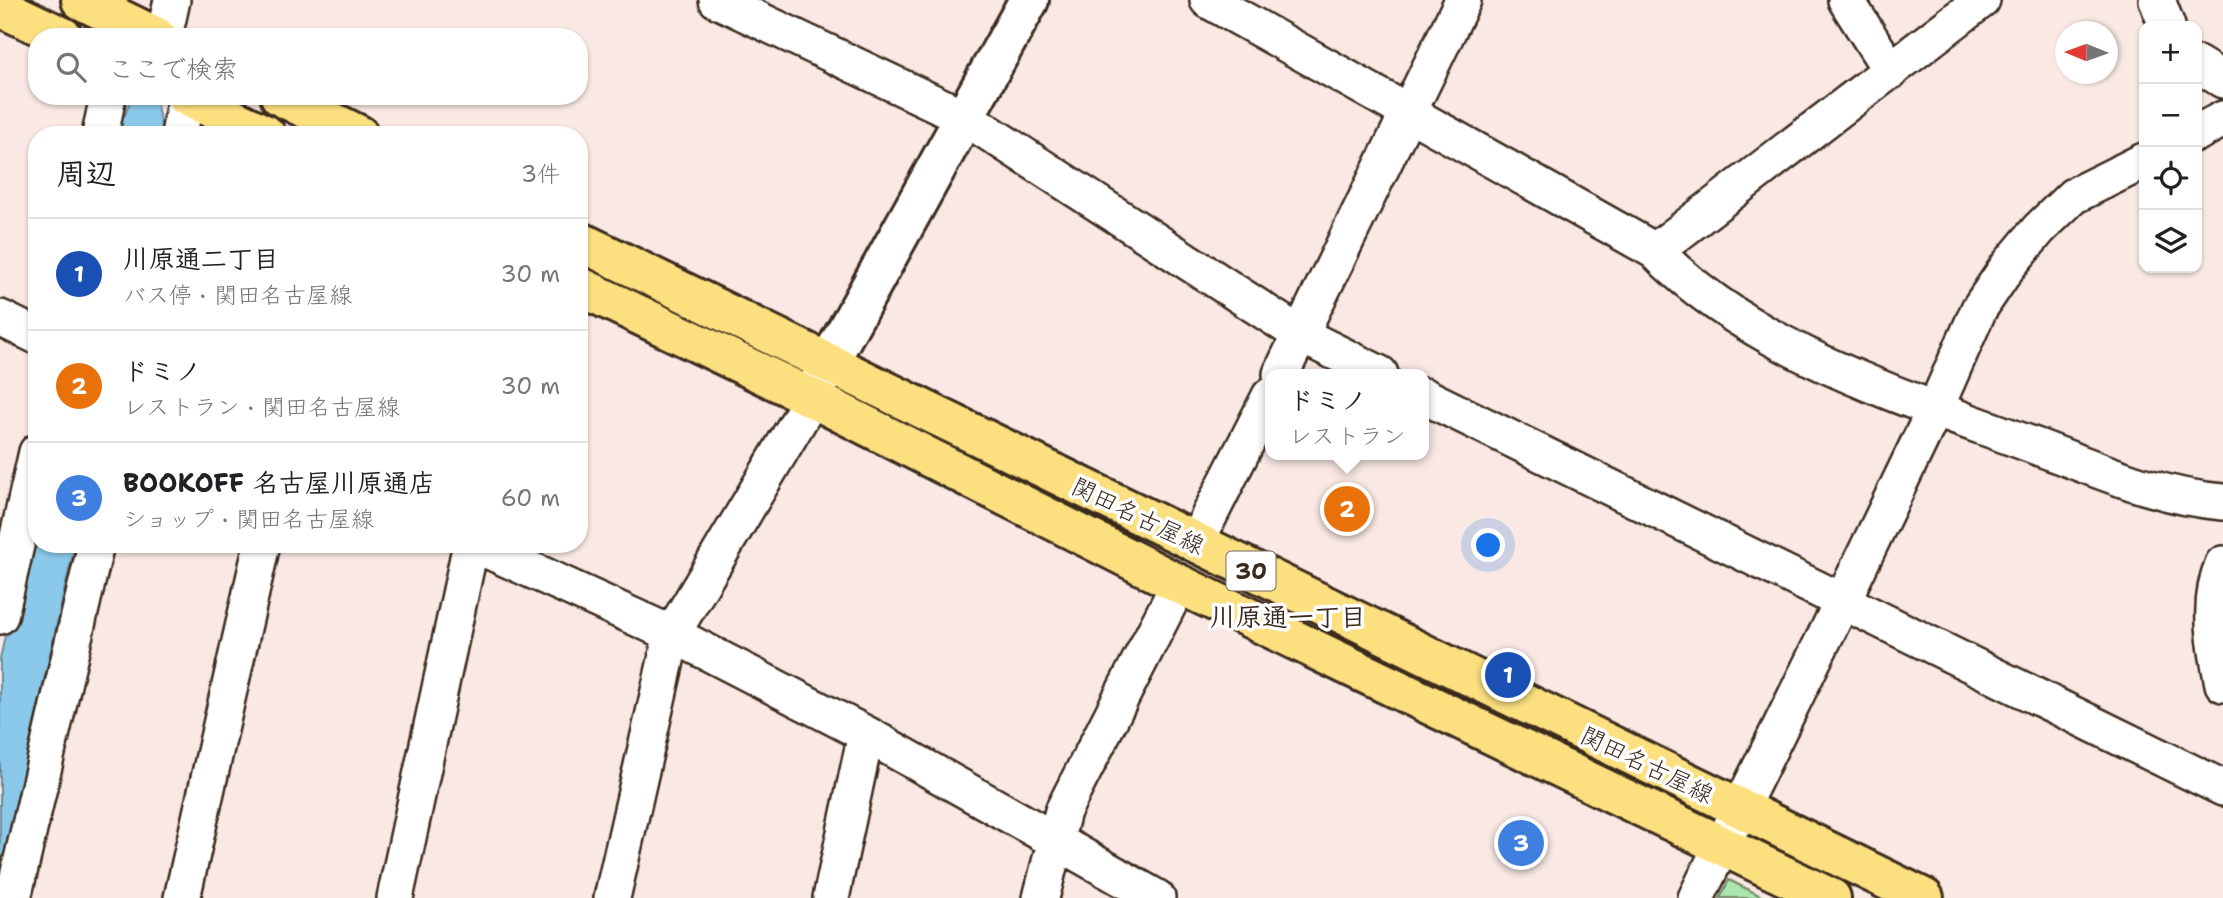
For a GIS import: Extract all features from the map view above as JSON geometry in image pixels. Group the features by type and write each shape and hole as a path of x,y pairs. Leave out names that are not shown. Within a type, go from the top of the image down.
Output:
{"main road":[{"path":"81,0 139,28"},
{"path":"0,7 44,28"},
{"path":"204,105 248,126"},
{"path":"298,105 341,126"},
{"name":"関田名古屋線","path":"588,245 1737,809 1924,898"},
{"name":"関田名古屋線","path":"588,290 812,398 1180,584 1831,898"}],"street":[{"path":"166,28 172,0"},
{"path":"717,0 965,118 1301,335 1370,369"},
{"path":"612,898 672,634 812,398 829,362 1029,0"},
{"path":"1208,0 1655,251 1702,291 1778,341 1935,409 2152,489 2190,500 2223,502"},
{"path":"1284,369 1463,0"},
{"path":"1846,0 1891,71"},
{"path":"1655,251 1982,0"},
{"path":"2157,0 2165,21"},
{"path":"2202,67 2223,80"},
{"path":"102,126 106,105"},
{"path":"181,126 184,105"},
{"path":"2202,130 2223,119"},
{"path":"1696,898 1737,809 1842,602 1935,409 1979,309 2032,238 2073,196 2139,163"},
{"path":"0,318 28,332"},
{"path":"1429,398 2223,788"},
{"path":"1195,544 1265,406"},
{"path":"0,616 28,492"},
{"path":"13,898 94,553"},
{"path":"182,898 260,553"},
{"path":"396,898 471,553"},
{"path":"493,553 672,634 866,734 1055,838 1157,898"},
{"path":"2223,564 2214,594 2216,648 2223,684"},
{"path":"1041,898 1063,811 1180,584"},
{"path":"831,898 866,734"}],"green space":[{"path":"1729,880 1765,898 1720,898"}],"water":[{"path":"129,105 157,105 161,126 114,126 116,117 125,115"},
{"path":"28,529 28,553 73,553 0,874 0,659"}],"place":[{"name":"ドミノ","path":"1347,509"},
{"name":"川原通二丁目","path":"1508,675"},
{"name":"BOOKOFF 名古屋川原通店","path":"1521,843"}],"district":[{"name":"川原通一丁目","path":"1288,616"}]}
